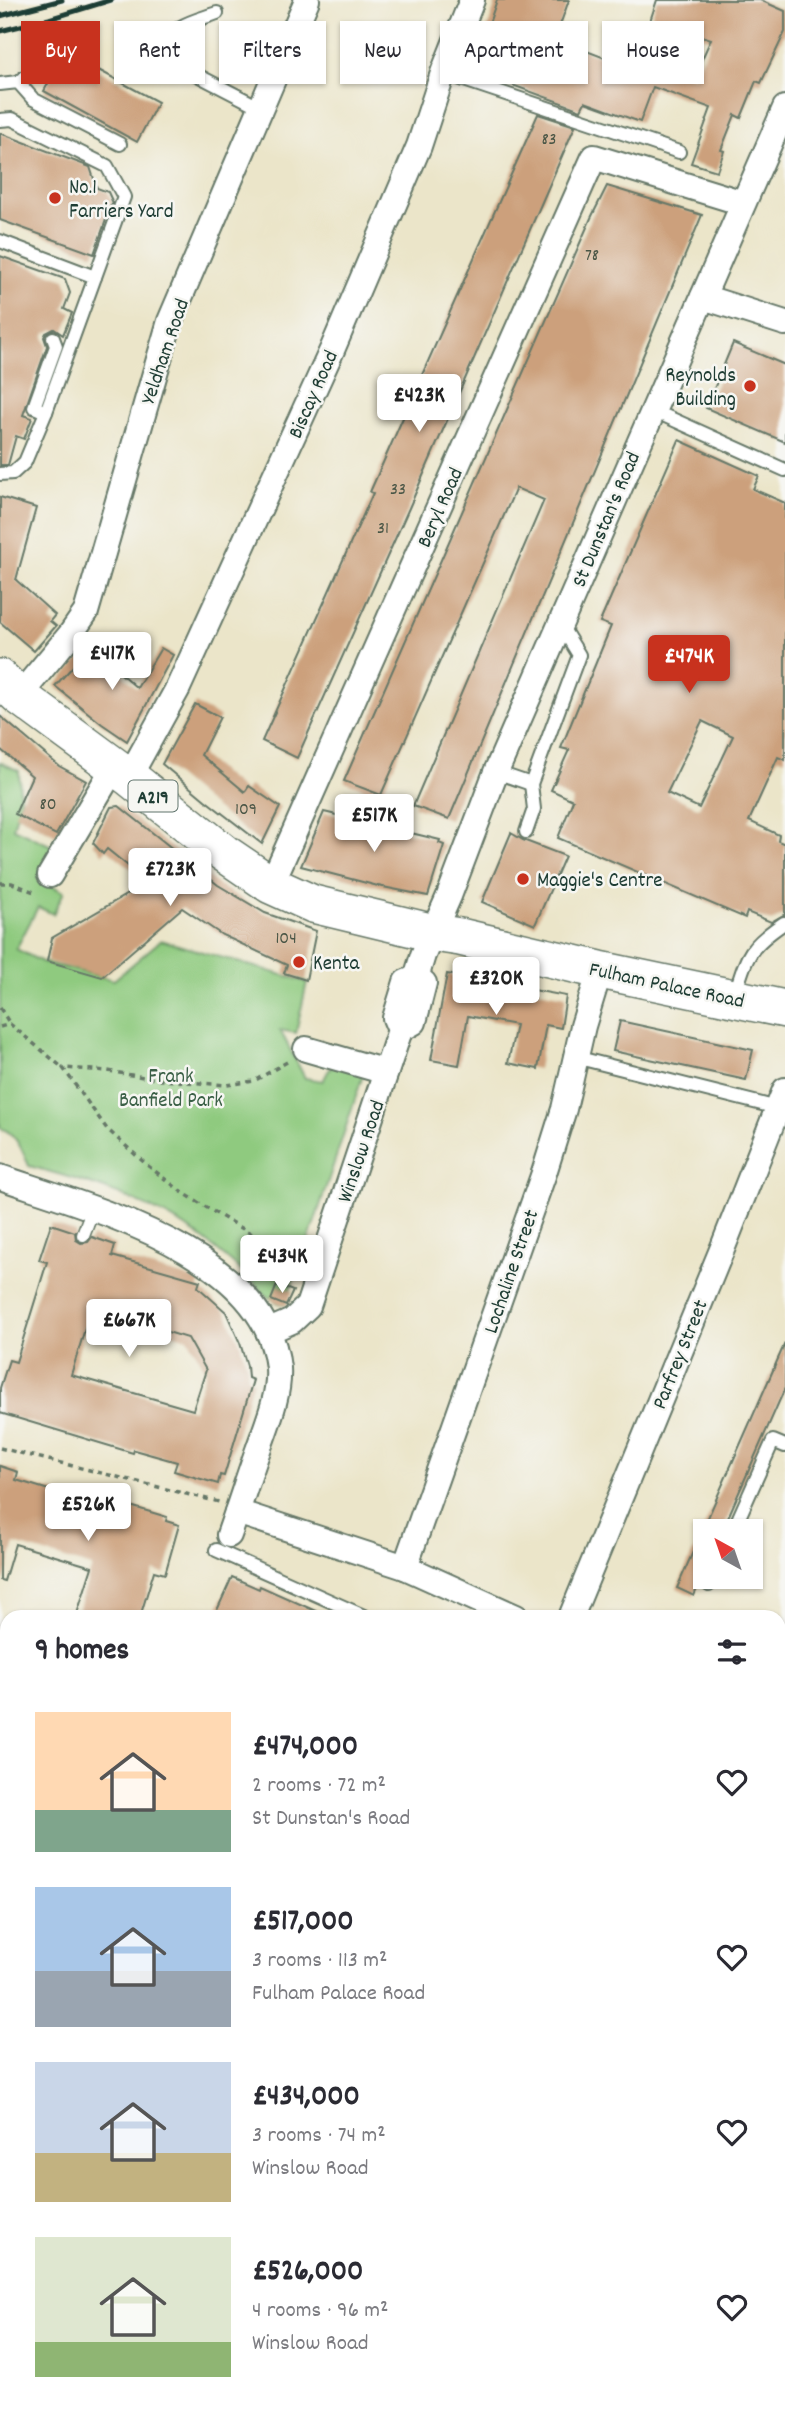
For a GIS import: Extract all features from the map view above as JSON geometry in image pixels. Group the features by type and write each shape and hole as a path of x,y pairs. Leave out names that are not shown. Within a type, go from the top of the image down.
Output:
{"main road":[{"name":"Fulham Palace Road","path":"10,687 225,853 271,885 313,904 600,970 785,1009"}],"street":[{"name":"Yeldham Road","path":"10,687 70,635 86,612 170,321 307,0"},
{"name":"Biscay Road","path":"464,21 472,0"},
{"name":"Biscay Road","path":"50,875 178,688 332,351 419,146 440,82"},
{"name":"St Dunstan's Road","path":"434,933 496,772 785,108"},
{"name":"Beryl Road","path":"271,885 594,157 743,203"},
{"path":"703,298 785,323"},
{"name":"Winslow Road","path":"270,1331 292,1321 308,1306 400,1030 395,1018 406,982 416,978 434,933"},
{"name":"Lochaline Street","path":"405,1567 544,1173 564,1109 575,1057 600,970"},
{"path":"306,1049 386,1072"},
{"name":"Parfrey Street","path":"574,1610 782,1099"},
{"path":"0,1177 93,1209 152,1233 202,1259 252,1304 270,1331 278,1368 277,1385 272,1409 230,1526 405,1567 500,1610"}],"lane":[{"path":"217,13 179,27 168,36 164,47 172,62 261,108"},
{"path":"0,84 21,80"},
{"path":"18,82 33,99 120,144"},
{"path":"476,84 679,152"},
{"path":"0,120 12,119 107,166 124,197 46,412 25,462 13,472 0,474"},
{"path":"0,241 95,277"},
{"path":"46,412 34,407 57,346 53,338"},
{"path":"652,410 785,470"},
{"path":"526,831 534,809 531,785 579,654 560,624"},
{"path":"496,772 531,785"},
{"path":"734,997 748,954 764,937 784,923"},
{"path":"575,1057 782,1099"},
{"path":"83,1235 93,1209"},
{"path":"738,1519 773,1441 785,1446"},
{"path":"230,1526 356,1610"}],"path":[{"path":"0,1009 10,1024 64,1068 107,1129 147,1165 182,1192 253,1237 295,1260 319,1269"},
{"path":"0,1027 10,1024"},
{"path":"64,1068 227,1085 254,1081 306,1049"},
{"path":"0,1448 230,1526"}],"green space":[{"name":"Frank Banfield Park","path":"0,762 19,771 20,802 13,828 54,847 37,878 64,892 53,914 38,907 16,949 42,962 114,980 161,940 307,982 296,1033 280,1030 305,1078 323,1081 333,1062 364,1072 309,1239 284,1305 268,1297 208,1243 166,1216 108,1190 29,1166 15,1138 0,1128"}],"building":[{"path":"497,0 569,0 561,21 490,21"},
{"path":"657,0 760,0 785,11 785,32 761,83 756,81 741,118 735,115 721,150 724,151 717,171 691,163 711,108 653,87 640,122 585,102 581,110 510,84 588,84 588,52 602,57 602,84 704,84 704,55 711,39 704,37 704,21 650,21"},
{"path":"100,71 114,78 114,84 125,84 158,102 137,142 44,91 48,84 100,84"},
{"path":"538,114 575,126 297,758 262,741"},
{"name":"No.1 Farriers Yard","path":"0,133 90,167 97,188 108,192 113,203 107,212 94,254 0,220"},
{"path":"607,186 702,215 449,819 413,806 544,500 516,488 381,795 344,781"},
{"path":"0,256 65,279 70,293 64,309 72,313 63,335 54,329 44,337 47,346 23,415 32,418 24,439 16,436 8,465 0,465"},
{"name":"Reynolds Building","path":"733,343 785,365 785,442 706,408"},
{"path":"679,440 759,476 753,489 785,503 785,760 778,757 749,821 779,835 778,841 785,844 785,914 771,922 747,912 745,918 558,838 573,800 551,790 569,750 561,748 611,626 600,622","holes":["702,721 733,736 699,808 667,793"]},
{"path":"0,497 36,508 16,580 55,615 50,621 56,626 34,651 0,622"},
{"path":"161,648 173,655 127,741 55,686 87,651 101,664 111,669 113,667 137,688"},
{"path":"195,704 220,717 201,755 245,792 249,786 280,807 262,844 162,764"},
{"path":"0,716 59,766 86,781 56,835 15,814 32,776 0,749"},
{"path":"119,806 218,885 265,913 316,931 306,980 284,973 287,965 222,935 182,908 102,977 47,961 52,938 148,882 107,849 103,854 93,843 111,807"},
{"path":"324,812 440,840 439,843 444,845 428,896 301,866"},
{"name":"Maggie's Centre","path":"511,833 565,856 535,925 482,902"},
{"path":"447,974 566,996 561,1028 546,1025 538,1069 508,1063 516,1025 468,1016 459,1065 431,1060"},
{"path":"620,1021 753,1050 746,1080 613,1051"},
{"path":"51,1224 75,1232 76,1240 81,1243 88,1242 92,1237 115,1245 112,1256 200,1281 198,1287 226,1312 240,1343 248,1378 253,1380 224,1476 220,1475 218,1484 174,1471 177,1462 134,1450 133,1453 0,1413 0,1388 9,1360 16,1362 47,1262 39,1260","holes":["91,1309 188,1338 206,1370 193,1410 71,1375"]},
{"path":"277,1285 293,1291 286,1306 271,1300"},
{"path":"785,1343 785,1388 727,1519 707,1519"},
{"path":"0,1466 18,1472 16,1480 125,1513 127,1505 167,1517 166,1521 179,1525 165,1574 154,1571 142,1610 78,1610 92,1567 15,1544 4,1581 0,1580"},
{"path":"693,1552 693,1589 697,1589 694,1596 677,1588"},
{"path":"232,1577 259,1589 260,1586 313,1610 217,1610"}],"railway":[{"path":"0,16 62,0"},
{"path":"0,31 111,0"}],"place":[{"name":"No.1 Farriers Yard","path":"55,198"},
{"name":"Reynolds Building","path":"750,386"},
{"name":"Maggie's Centre","path":"523,879"},
{"name":"Kenta","path":"299,962"}]}
